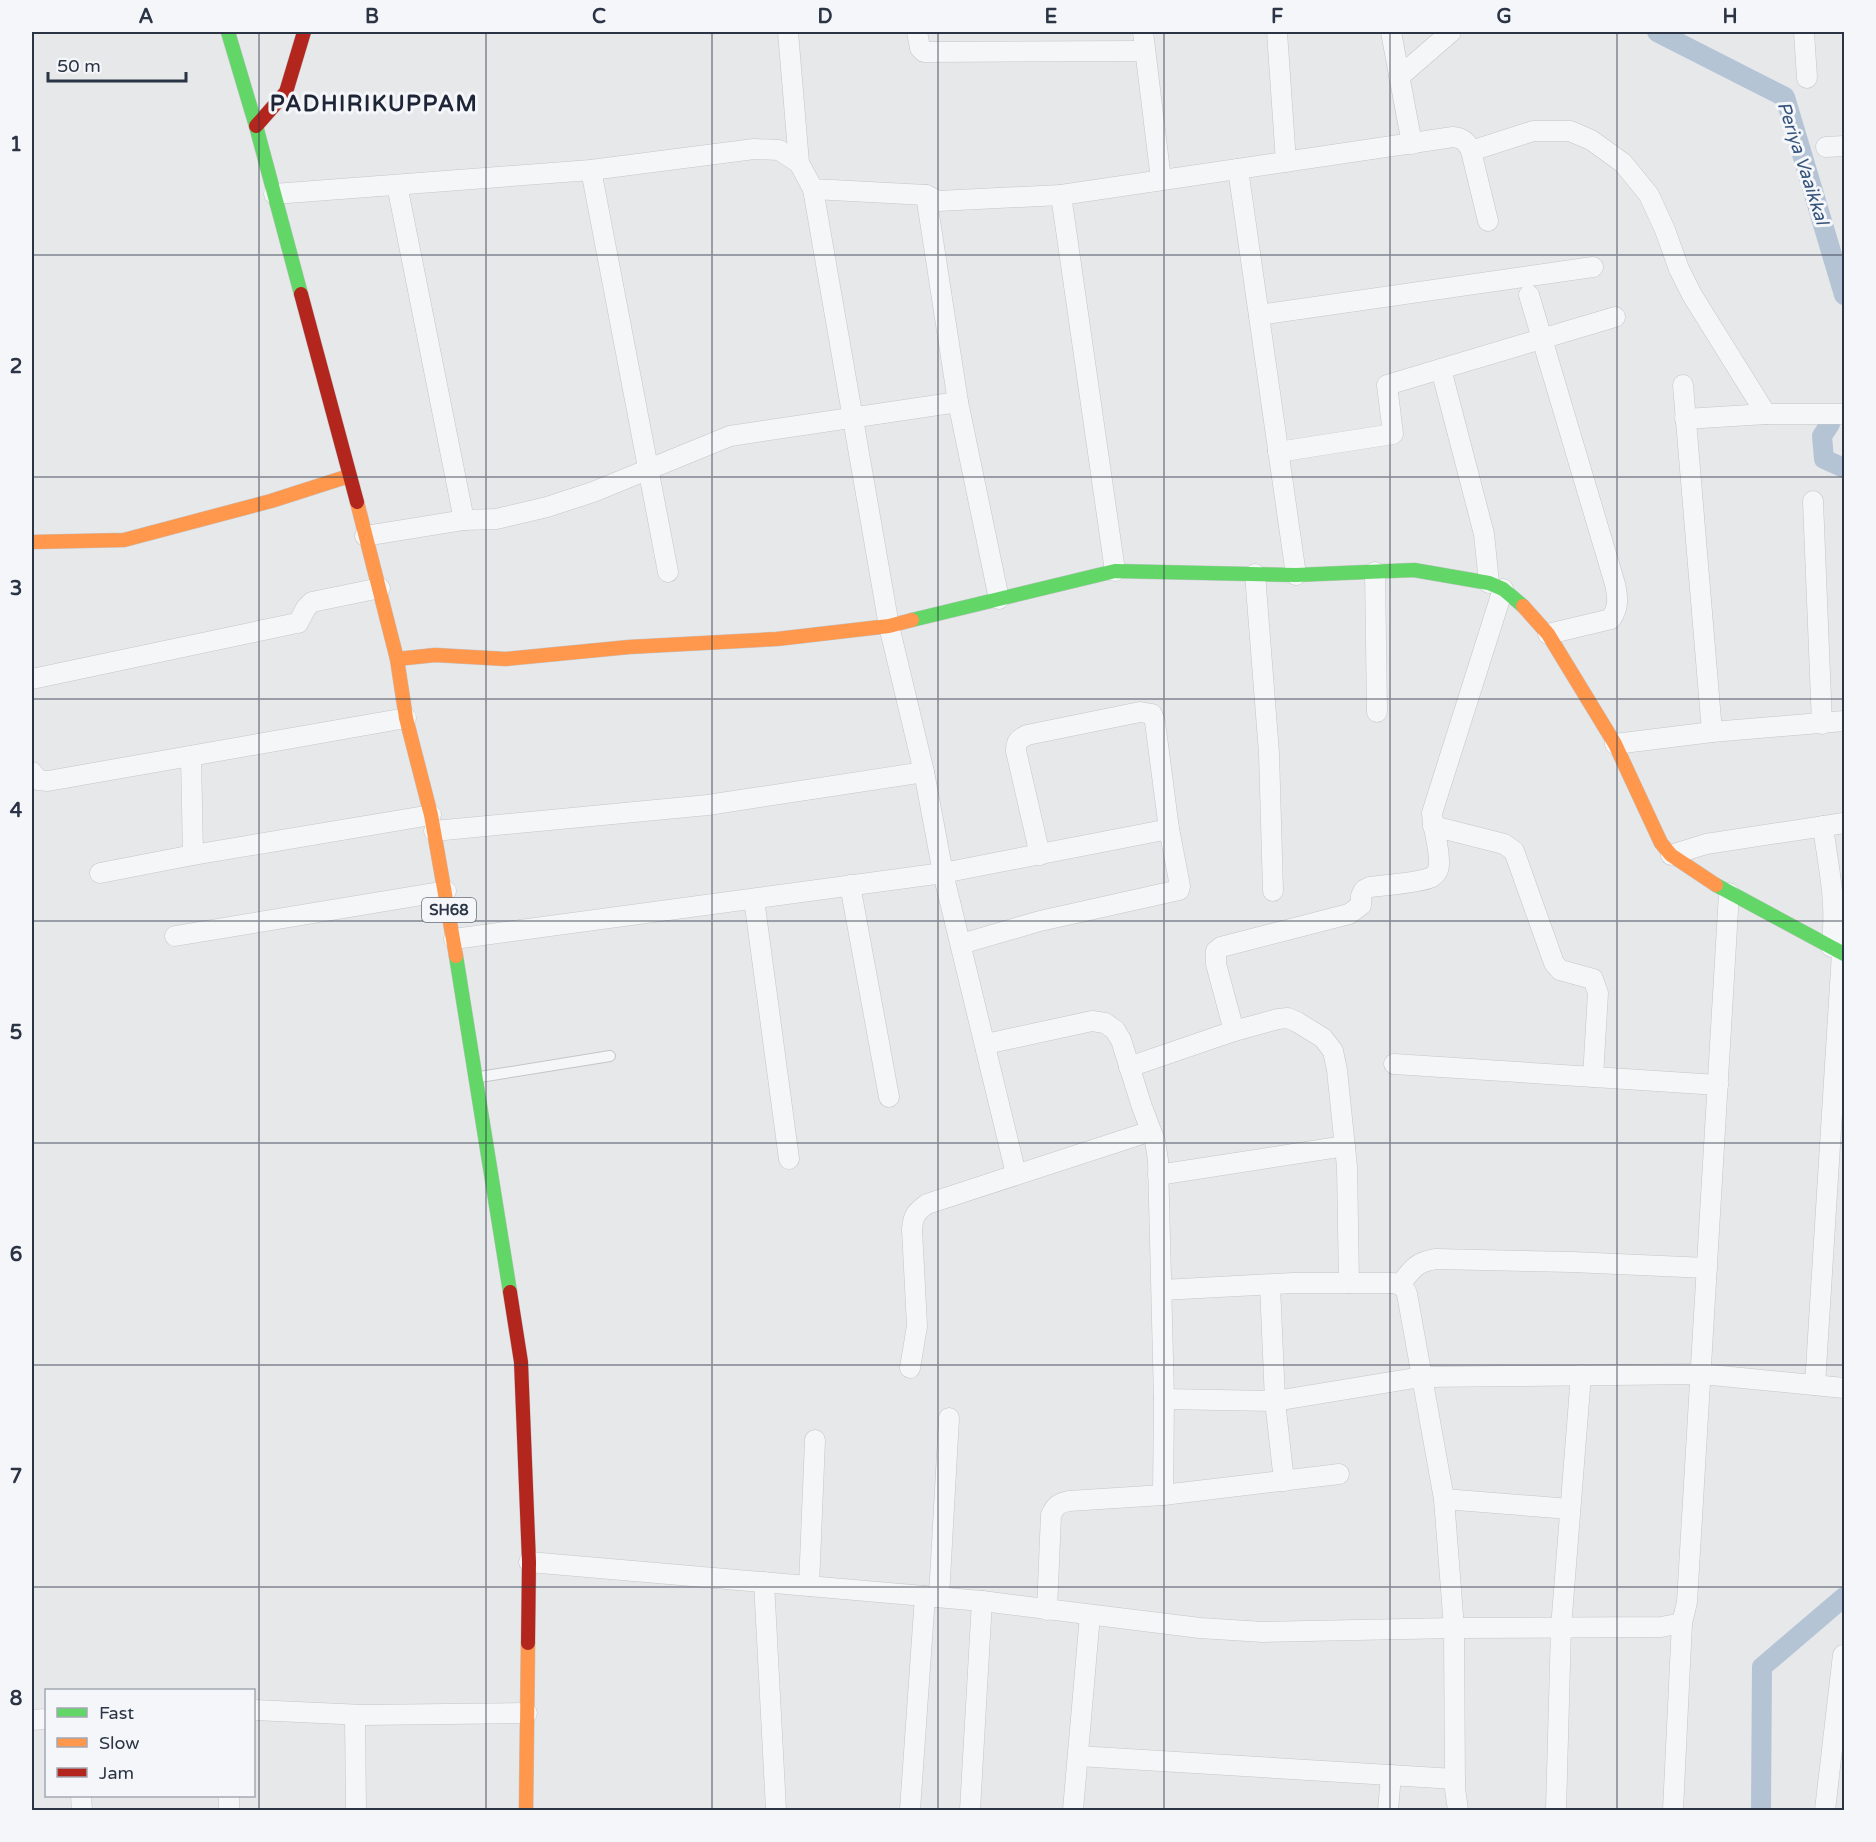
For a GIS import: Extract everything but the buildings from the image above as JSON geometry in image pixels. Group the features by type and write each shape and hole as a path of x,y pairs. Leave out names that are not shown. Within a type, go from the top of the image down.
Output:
{"street":[{"name":"SH68","path":"228,32 256,126 380,588 397,659 406,718 446,891 521,1362 529,1562 526,1810"},
{"path":"256,126 286,92 304,32"},
{"path":"788,32 799,164 813,189 890,626 924,772 943,873 1016,1174"},
{"path":"917,32 920,48 924,52 1144,41 1161,180"},
{"path":"1277,32 1286,162"},
{"path":"1391,32 1412,144"},
{"path":"1399,77 1451,32"},
{"path":"1804,32 1807,78"},
{"path":"1471,151 1533,131 1570,131 1591,140 1623,163 1649,195 1692,295 1766,414"},
{"path":"813,189 926,195 938,201 1061,195 1453,137 1461,138 1468,144 1471,151 1488,221"},
{"path":"274,194 591,170 754,149 779,150 799,164"},
{"path":"1238,169 1296,575"},
{"path":"591,170 668,572"},
{"path":"397,185 464,520"},
{"path":"926,195 958,402 999,599"},
{"path":"1061,195 1114,571"},
{"path":"1259,315 1593,267"},
{"path":"1529,295 1616,584 1618,598 1617,610 1611,619 1548,634"},
{"path":"1278,452 1393,434 1387,386 1615,317"},
{"path":"1234,1031 1214,957 1216,951 1221,947 1349,914 1361,905 1364,890 1370,887 1434,876 1438,871 1439,863 1432,813 1496,586 1441,369"},
{"path":"1683,385 1712,732"},
{"path":"365,536 464,520 496,519 547,507 593,492 730,436 958,402"},
{"path":"1685,419 1766,414 1845,414"},
{"path":"32,542 124,540 271,501 349,477"},
{"path":"1813,501 1822,724"},
{"path":"397,659 435,655 506,659 629,646 777,639 890,626 1114,571 1296,575 1414,570 1496,586 1528,611 1548,634 1616,744 1661,843 1671,855 1729,893 1839,951"},
{"path":"1375,572 1377,712"},
{"path":"1255,574 1269,753 1273,891"},
{"path":"32,679 292,624 298,622 312,602 380,588"},
{"path":"961,944 1040,921 1179,890 1152,714 1140,712 1027,735 1019,739 1016,751 1040,855"},
{"path":"32,772 38,780 48,781 406,718"},
{"path":"1616,744 1712,732 1845,721"},
{"path":"191,756 193,855"},
{"path":"100,873 193,855 432,823 708,805 924,772"},
{"path":"1671,855 1706,844 1845,823"},
{"path":"1433,826 1504,844 1514,851 1554,963 1560,970 1593,979 1597,986 1593,1077"},
{"path":"1815,1385 1839,951 1823,826"},
{"path":"454,939 943,873 1168,829"},
{"path":"850,885 889,1097"},
{"path":"175,936 446,891"},
{"path":"1673,1810 1682,1623 1688,1602 1729,893"},
{"path":"754,899 789,1159"},
{"path":"1129,1067 1234,1031 1288,1018 1323,1038 1333,1052 1337,1070 1347,1167 1349,1283"},
{"path":"986,1044 1092,1021 1105,1023 1115,1030 1121,1040 1155,1141 1162,1290 1163,1495"},
{"path":"1394,1064 1718,1085"},
{"path":"910,1368 917,1326 912,1229 917,1211 927,1204 1151,1131"},
{"path":"1158,1175 1345,1146"},
{"path":"1400,1285 1415,1265 1436,1259 1707,1268"},
{"path":"1162,1290 1349,1283 1392,1283 1405,1288 1444,1499 1454,1628 1455,1779 1458,1810"},
{"path":"1270,1285 1275,1401 1284,1481"},
{"path":"1164,1399 1275,1401 1420,1377 1701,1374 1845,1388"},
{"path":"1556,1810 1561,1628 1581,1375"},
{"path":"910,1810 949,1418"},
{"path":"809,1586 815,1440"},
{"path":"1047,1610 1051,1515 1059,1503 1163,1495 1339,1474"},
{"path":"1444,1499 1570,1509"},
{"path":"529,1562 982,1601 1200,1628 1263,1632 1661,1627 1682,1623"},
{"path":"764,1582 776,1810"},
{"path":"970,1810 982,1601"},
{"path":"1073,1810 1090,1615"},
{"path":"1825,1810 1843,1655"},
{"path":"255,1710 355,1715 527,1713"},
{"path":"355,1715 356,1810"},
{"path":"1078,1756 1455,1779"},
{"path":"1388,1810 1391,1775"}],"lane":[{"path":"476,1077 610,1056"}],"waterway":[{"name":"Periya Vaaikkal","path":"1657,32 1785,97 1844,295"},
{"name":"Periya Vaaikkal","path":"1830,424 1822,436 1824,459 1844,468"},
{"name":"Periya Vaaikkal","path":"1761,1810 1762,1667 1844,1597"}],"traffic: fast":[{"path":"228,32 301,294"},
{"path":"912,620 1115,571 1296,575 1414,570 1489,583 1503,589 1523,606"},
{"path":"1716,885 1844,954"},
{"path":"456,956 510,1292"}],"traffic: slow":[{"path":"32,542 124,540 271,501 349,476"},
{"path":"357,502 397,659 406,718 431,815 456,956"},
{"path":"1523,606 1548,634 1615,744 1661,843 1671,855 1716,885"},
{"path":"397,659 435,655 506,659 629,647 777,639 889,626 912,620"},
{"path":"526,1810 528,1643"}],"traffic: jam":[{"path":"256,126 286,92 304,32"},
{"path":"301,294 357,502"},
{"path":"510,1292 521,1362 529,1562 528,1643"}],"district":[{"name":"PADHIRIKUPPAM","path":"374,103"}]}
